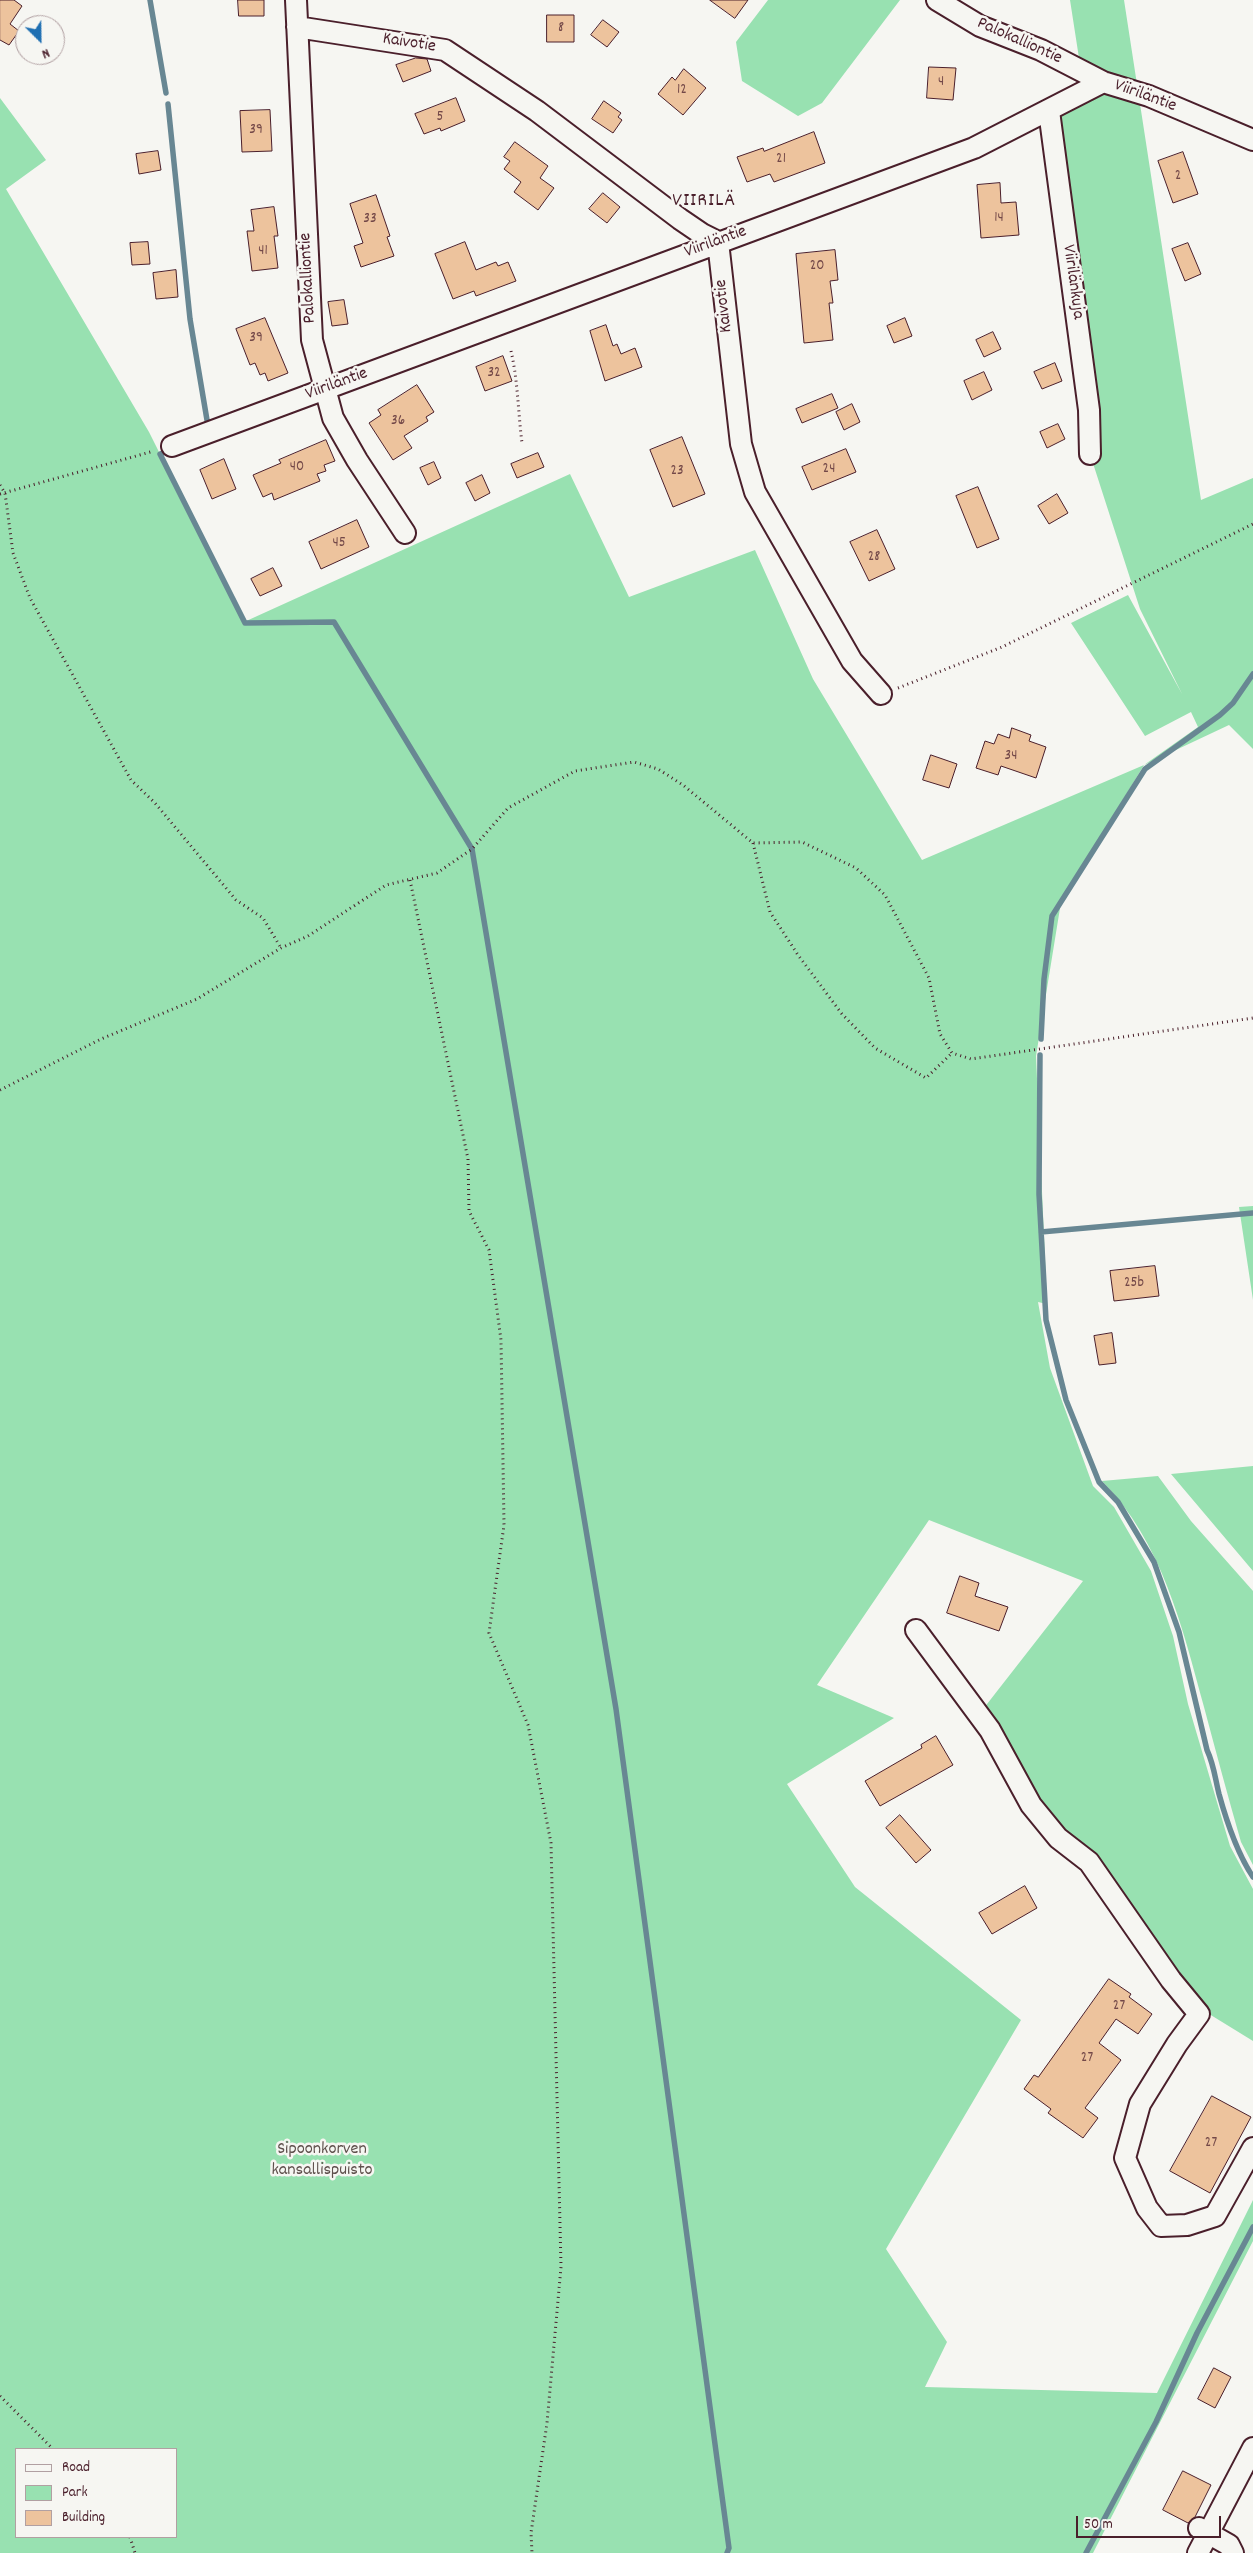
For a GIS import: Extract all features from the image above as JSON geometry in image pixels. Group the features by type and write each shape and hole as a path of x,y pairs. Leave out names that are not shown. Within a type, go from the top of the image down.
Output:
{"street":[{"name":"Palokalliontie","path":"296,0 312,340 333,418 349,448 405,533"},
{"name":"Palokalliontie","path":"937,0 980,26 1041,50 1103,82"},
{"name":"Kaivotie","path":"297,27 445,50 537,111 680,219 718,242 741,444 755,492 852,661 882,694"},
{"name":"Viiriläntie","path":"172,446 974,148 1103,82 1149,96 1253,140"},
{"name":"Viirilänkuja","path":"1049,111 1082,354 1088,410 1090,454"},
{"path":"916,1630 990,1730 1031,1805 1058,1838 1089,1862 1171,1980 1199,2014 1177,2044 1140,2104 1125,2158 1147,2208 1161,2226 1187,2225 1215,2216 1253,2148"},
{"path":"1198,2553 1204,2530 1253,2448"},
{"path":"1204,2530 1229,2545 1233,2553"}],"path":[{"path":"511,351 516,373 516,400 522,443"},
{"path":"0,494 172,446"},
{"path":"0,485 5,492 13,553 30,598 131,780 156,803 236,900 263,918 281,948"},
{"path":"882,694 1002,647 1253,524"},
{"path":"0,1090 101,1039 197,999 281,948 308,936 386,885 436,874 472,849 508,808 576,771 634,762 658,769 683,784 753,843 770,912 798,955 842,1014 875,1048 926,1078 952,1052"},
{"path":"753,843 802,842 856,868 885,895 929,978 940,1034 952,1052 971,1059 1253,1018"},
{"path":"410,880 468,1159 469,1211 489,1250 501,1340 504,1525 489,1633 528,1725 551,1843 561,2267 547,2423 531,2533 532,2553"},
{"path":"0,2396 52,2448"},
{"path":"130,2538 135,2553"}],"green space":[{"path":"768,0 900,0 822,103 798,116 742,81 736,42"},
{"path":"1070,0 1124,0 1201,500 1253,478 1253,749 1229,725 1144,765 1198,727 1191,712 1145,736 1071,623 1128,595 1182,694 1140,609 1090,454 1049,111 1103,82 1081,71"},
{"name":"Sipoonkorven kansallispuisto","path":"0,98 46,160 6,189 149,432 244,622 570,474 629,597 755,550 813,679 922,860 1144,765 1061,902 1036,1056 1047,1304 1038,1302 1050,1368 1093,1486 1114,1507 1151,1571 1173,1636 1188,1704 1230,1846 1253,1889 1253,2041 1201,2009 973,1722 1083,1581 929,1520 817,1685 894,1718 787,1784 855,1887 1021,2020 886,2249 947,2342 925,2387 1157,2393 1253,2200 1253,2241 1093,2553 0,2553"},
{"path":"1253,1206 1253,1300 1239,1207"},
{"path":"1253,1466 1253,1571 1171,1474"},
{"path":"1158,1476 1191,1521 1253,1591 1253,1865 1241,1842 1187,1646 1167,1586 1155,1558 1140,1531 1123,1505 1102,1481"}],"building":[{"path":"0,0 14,0 22,6 10,24 15,28 15,37 9,45 0,40"},
{"path":"238,0 264,0 264,16 239,16"},
{"path":"710,0 748,0 735,18"},
{"path":"547,15 574,15 574,42 547,42"},
{"path":"603,20 619,32 607,47 591,35"},
{"path":"416,58 427,59 431,71 403,82 396,65"},
{"path":"929,67 956,68 953,100 927,98"},
{"path":"684,69 706,88 683,115 658,94 672,77 675,80"},
{"path":"456,98 465,121 441,131 440,128 424,134 415,114"},
{"path":"604,101 621,113 618,117 622,120 613,133 592,119"},
{"path":"270,110 272,151 242,152 240,111"},
{"path":"814,132 825,163 774,182 770,174 747,182 737,157 763,148 764,151"},
{"path":"515,142 548,166 540,178 554,188 538,210 514,192 521,182 504,169 510,161 504,157"},
{"path":"158,151 161,170 139,174 136,154"},
{"path":"1183,152 1198,194 1173,203 1158,161"},
{"path":"1000,183 1001,203 1016,202 1019,235 981,238 977,185"},
{"path":"603,193 620,207 607,223 589,209"},
{"path":"376,195 390,236 387,237 394,256 361,267 354,246 363,243 350,204"},
{"path":"274,207 278,236 274,236 278,268 252,271 247,231 254,231 251,210"},
{"path":"148,242 150,264 132,265 130,243"},
{"path":"465,242 476,270 496,262 498,266 508,262 516,281 476,296 474,291 453,299 435,254"},
{"path":"1188,243 1201,274 1185,281 1172,249"},
{"path":"835,250 838,280 830,281 833,303 829,303 833,340 804,343 796,254"},
{"path":"176,270 178,297 156,299 153,273"},
{"path":"344,300 348,324 332,326 328,302"},
{"path":"265,318 288,373 268,381 265,373 260,375 255,363 250,365 236,329"},
{"path":"905,318 912,336 894,343 887,326"},
{"path":"606,325 613,346 617,344 621,354 635,348 642,367 605,381 590,331"},
{"path":"993,332 1001,349 984,357 976,340"},
{"path":"503,356 512,381 485,391 476,367"},
{"path":"1055,363 1062,381 1042,389 1034,372"},
{"path":"984,372 992,390 972,400 964,381"},
{"path":"417,385 434,412 426,417 428,421 404,436 412,448 393,460 369,423 381,415 378,410"},
{"path":"832,394 838,408 802,423 796,409"},
{"path":"852,404 860,422 844,430 836,412"},
{"path":"1058,424 1065,439 1047,448 1040,432"},
{"path":"682,437 705,494 673,507 650,450"},
{"path":"326,440 335,461 324,465 326,471 317,474 320,481 274,500 272,493 263,497 253,475 281,463 279,460"},
{"path":"846,449 856,472 812,490 802,467"},
{"path":"538,453 544,467 517,478 511,464"},
{"path":"224,459 236,489 212,499 200,470"},
{"path":"434,462 441,478 428,485 420,468"},
{"path":"482,475 490,493 475,501 466,483"},
{"path":"978,487 999,539 977,548 956,496"},
{"path":"1057,494 1068,513 1049,524 1038,506"},
{"path":"357,520 369,547 321,569 309,542"},
{"path":"877,530 895,569 869,581 850,542"},
{"path":"273,568 282,586 260,596 251,579"},
{"path":"1012,728 1031,735 1029,741 1046,747 1036,778 1001,766 998,775 976,768 985,741 994,744 998,734 1009,738"},
{"path":"931,755 957,764 949,788 923,780"},
{"path":"1155,1266 1159,1296 1114,1301 1110,1271"},
{"path":"1112,1333 1116,1363 1099,1365 1094,1336"},
{"path":"960,1576 979,1583 975,1596 1008,1607 999,1631 947,1613"},
{"path":"936,1736 953,1765 880,1806 865,1781 922,1748 921,1745"},
{"path":"900,1815 931,1850 916,1863 886,1828"},
{"path":"1025,1886 1037,1908 992,1934 979,1913"},
{"path":"1109,1979 1131,1994 1129,1997 1152,2014 1138,2034 1116,2019 1099,2043 1121,2060 1085,2108 1098,2118 1083,2138 1048,2113 1051,2109 1024,2089 1034,2075 1038,2077"},
{"path":"1212,2096 1251,2117 1210,2193 1170,2171"},
{"path":"1214,2368 1231,2377 1215,2408 1198,2399"},
{"path":"1183,2471 1211,2485 1195,2517 1188,2523 1163,2510"}],"waterway":[{"path":"150,0 166,93"},
{"path":"168,104 190,319 208,426"},
{"path":"171,450 160,454 245,623 334,622 472,849 616,1709 729,2548 727,2553"},
{"path":"1041,1039 1044,979 1052,916 1145,769 1220,715 1233,703 1253,674"},
{"path":"1040,1055 1039,1194 1046,1320 1066,1400 1099,1482 1118,1502 1154,1562 1179,1632 1225,1816 1237,1848 1253,1877"},
{"path":"1041,1232 1253,1213"},
{"path":"1086,2553 1156,2422 1197,2333 1253,2227"}],"district":[{"name":"VIIRILÄ","path":"704,202"}]}
